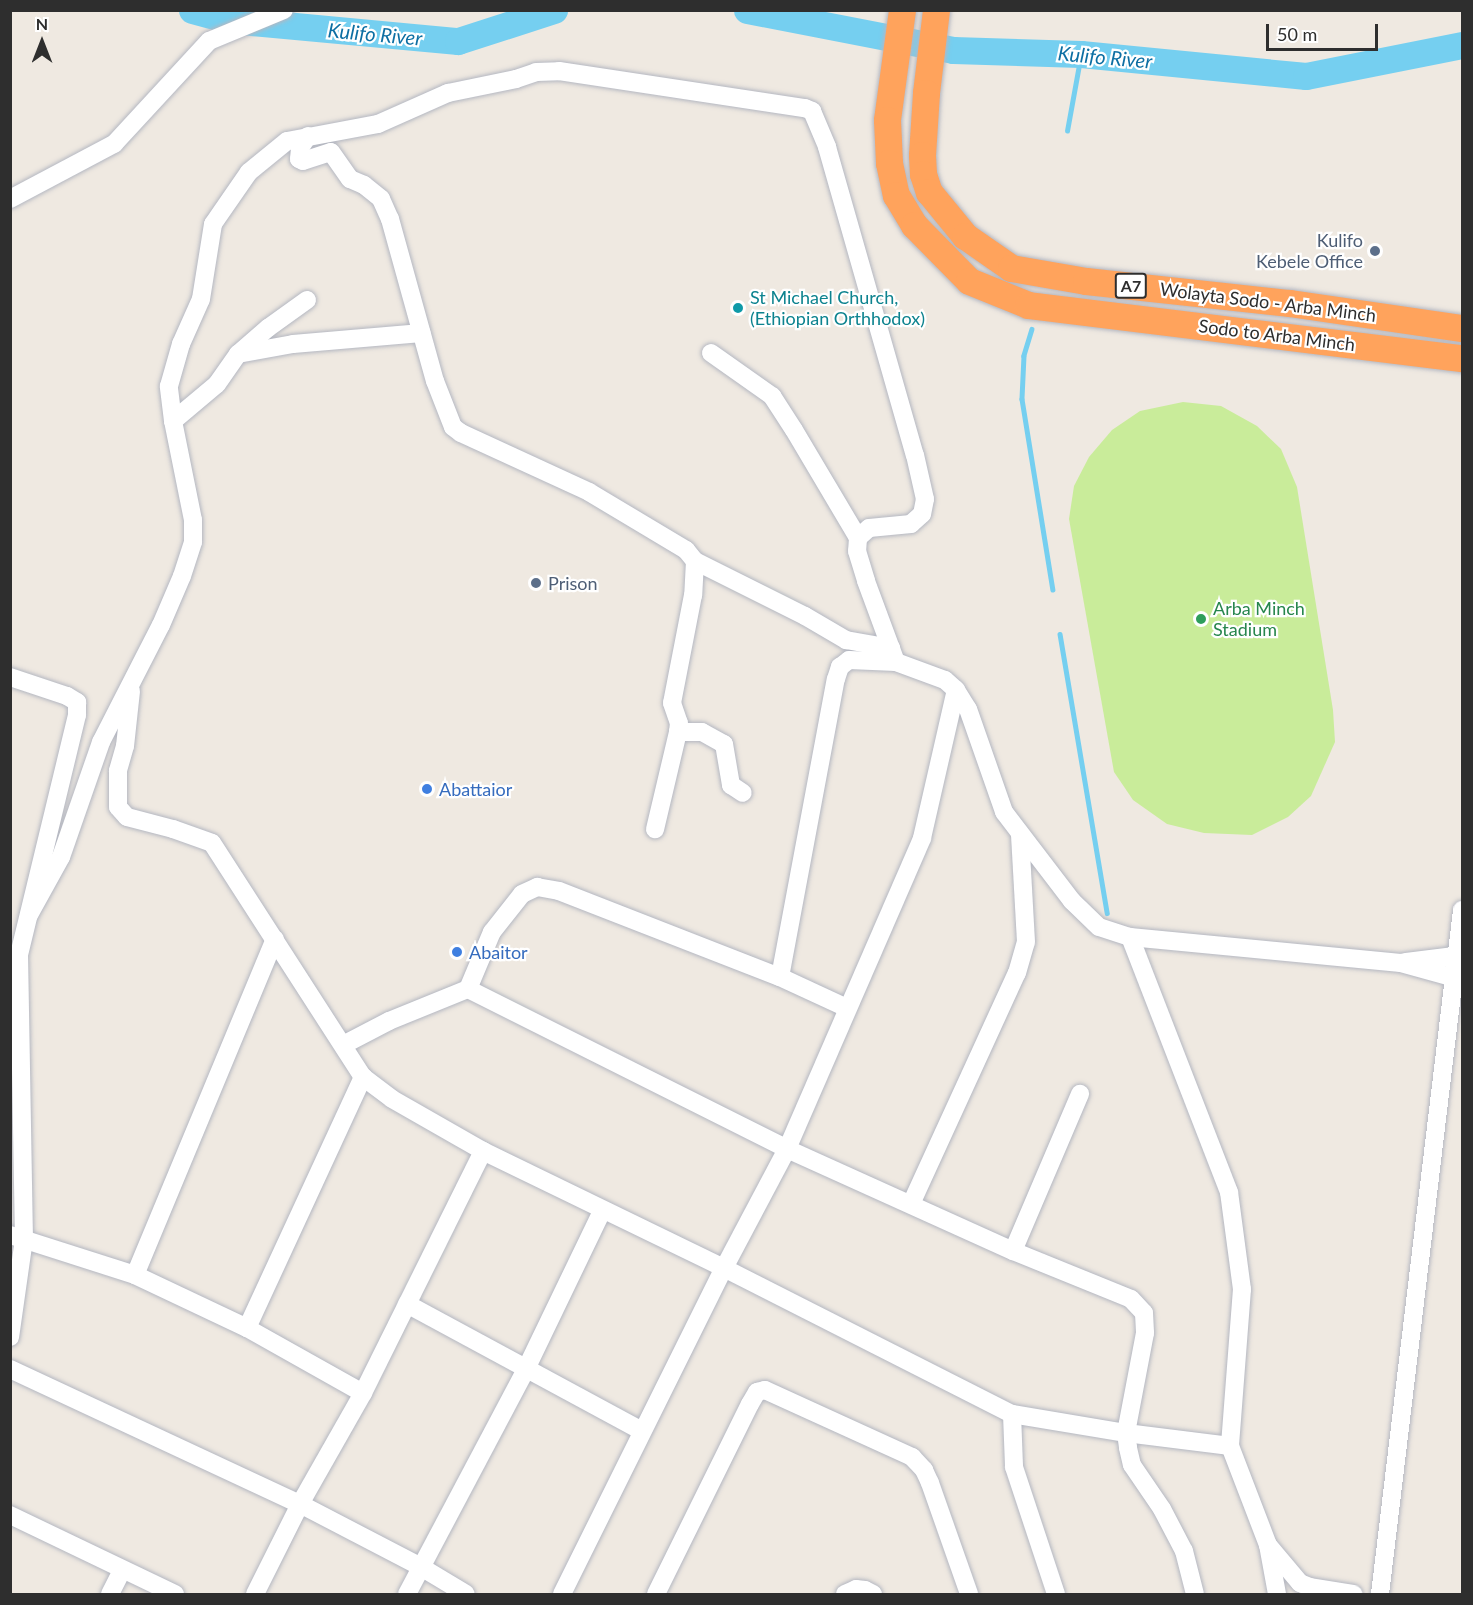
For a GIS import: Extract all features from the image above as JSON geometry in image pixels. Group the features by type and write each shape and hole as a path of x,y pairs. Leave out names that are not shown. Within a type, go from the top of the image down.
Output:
{"highway":[{"name":"Sodo to Arba Minch","path":"902,10 887,120 889,162 896,195 914,225 969,281 1028,305 1462,358"},
{"name":"Wolayta Sodo - Arba Minch","path":"936,10 926,93 923,174 929,192 965,236 1011,268 1086,281 1290,303 1462,328"},
{"path":"1285,335 1290,303"}],"street":[{"path":"10,199 114,144 209,41 284,10"},
{"path":"29,915 61,857 101,742 161,625 182,576 193,542 193,520 173,421 169,386 173,367 201,299 213,224 249,172 287,141 378,124 448,93 536,72 559,71 604,77 805,108 812,111 827,147 915,455 925,499 922,514 911,524 869,528 858,538"},
{"path":"308,136 300,148 297,156 299,159 303,161 332,152 350,179 364,185 381,199 390,219 448,418 461,433 589,492 686,550 694,561 805,616 846,640 893,655 945,680 956,690 968,709 1004,812 1072,901 1099,927 1130,937 1401,963 1459,979"},
{"path":"173,421 217,384 237,354 307,300"},
{"path":"237,354 293,344 422,333"},
{"path":"711,353 772,396 858,538 857,551 893,655"},
{"path":"656,829 678,732 679,723 672,703 693,595 694,561"},
{"path":"780,977 840,667 849,660 893,655"},
{"path":"10,677 67,696 77,702 77,715 29,915 15,952 17,1237 10,1337"},
{"path":"133,677 125,746 118,771 118,807 127,817 173,829 212,843 363,1077 392,1099 483,1151 602,1211 724,1268 1012,1414 1126,1433 1230,1446"},
{"path":"562,1594 724,1268 787,1149 922,838 956,690"},
{"path":"678,732 702,732 724,744 731,786 743,793"},
{"path":"911,1204 1017,973 1026,942 1020,834"},
{"path":"343,1045 389,1021 468,989 492,932 522,894 537,887 559,891 780,977 847,1008"},
{"path":"1380,1594 1459,979 1462,909"},
{"path":"1130,937 1229,1192 1242,1289 1230,1446 1268,1545 1277,1594"},
{"path":"135,1275 275,939"},
{"path":"1401,963 1460,954"},
{"path":"468,989 787,1149 1014,1251 1131,1299 1143,1313 1145,1333 1126,1433 1132,1465 1162,1509 1184,1551 1196,1594"},
{"path":"247,1328 363,1077"},
{"path":"1014,1251 1080,1094"},
{"path":"255,1594 300,1504 363,1393 483,1151"},
{"path":"407,1594 526,1369 602,1211"},
{"path":"17,1237 135,1275 247,1328 363,1393"},
{"path":"407,1304 642,1431"},
{"path":"10,1369 300,1504 422,1567 466,1594"},
{"path":"656,1594 750,1404 757,1392 765,1390 912,1457 924,1470 930,1482 969,1594"},
{"path":"1012,1414 1014,1467 1056,1594"},
{"path":"10,1515 175,1594"},
{"path":"1268,1545 1300,1583 1310,1587 1353,1594"},
{"path":"110,1594 122,1570"},
{"path":"845,1594 856,1589 873,1594"}],"green space":[{"path":"1183,402 1221,406 1257,426 1281,449 1297,487 1333,710 1335,742 1311,796 1288,817 1252,835 1204,833 1167,824 1133,800 1114,772 1069,519 1074,486 1089,457 1112,430 1140,411"}],"waterway":[{"name":"Kulifo River","path":"192,10 230,20 458,41 554,10"},
{"name":"Kulifo River","path":"747,10 953,50 1081,54 1306,76 1462,45"},
{"path":"1067,131 1081,54"},
{"path":"1032,329 1024,356 1022,399 1053,590"},
{"path":"1060,634 1107,913"}],"place":[{"name":"Kulifo Kebele Office","path":"1375,251"},
{"name":"St Michael Church, (Ethiopian Orthhodox)","path":"738,308"},
{"name":"Prison","path":"536,583"},
{"name":"Arba Minch Stadium","path":"1201,619"},
{"name":"Abattaior","path":"427,789"},
{"name":"Abaitor","path":"457,952"}]}
